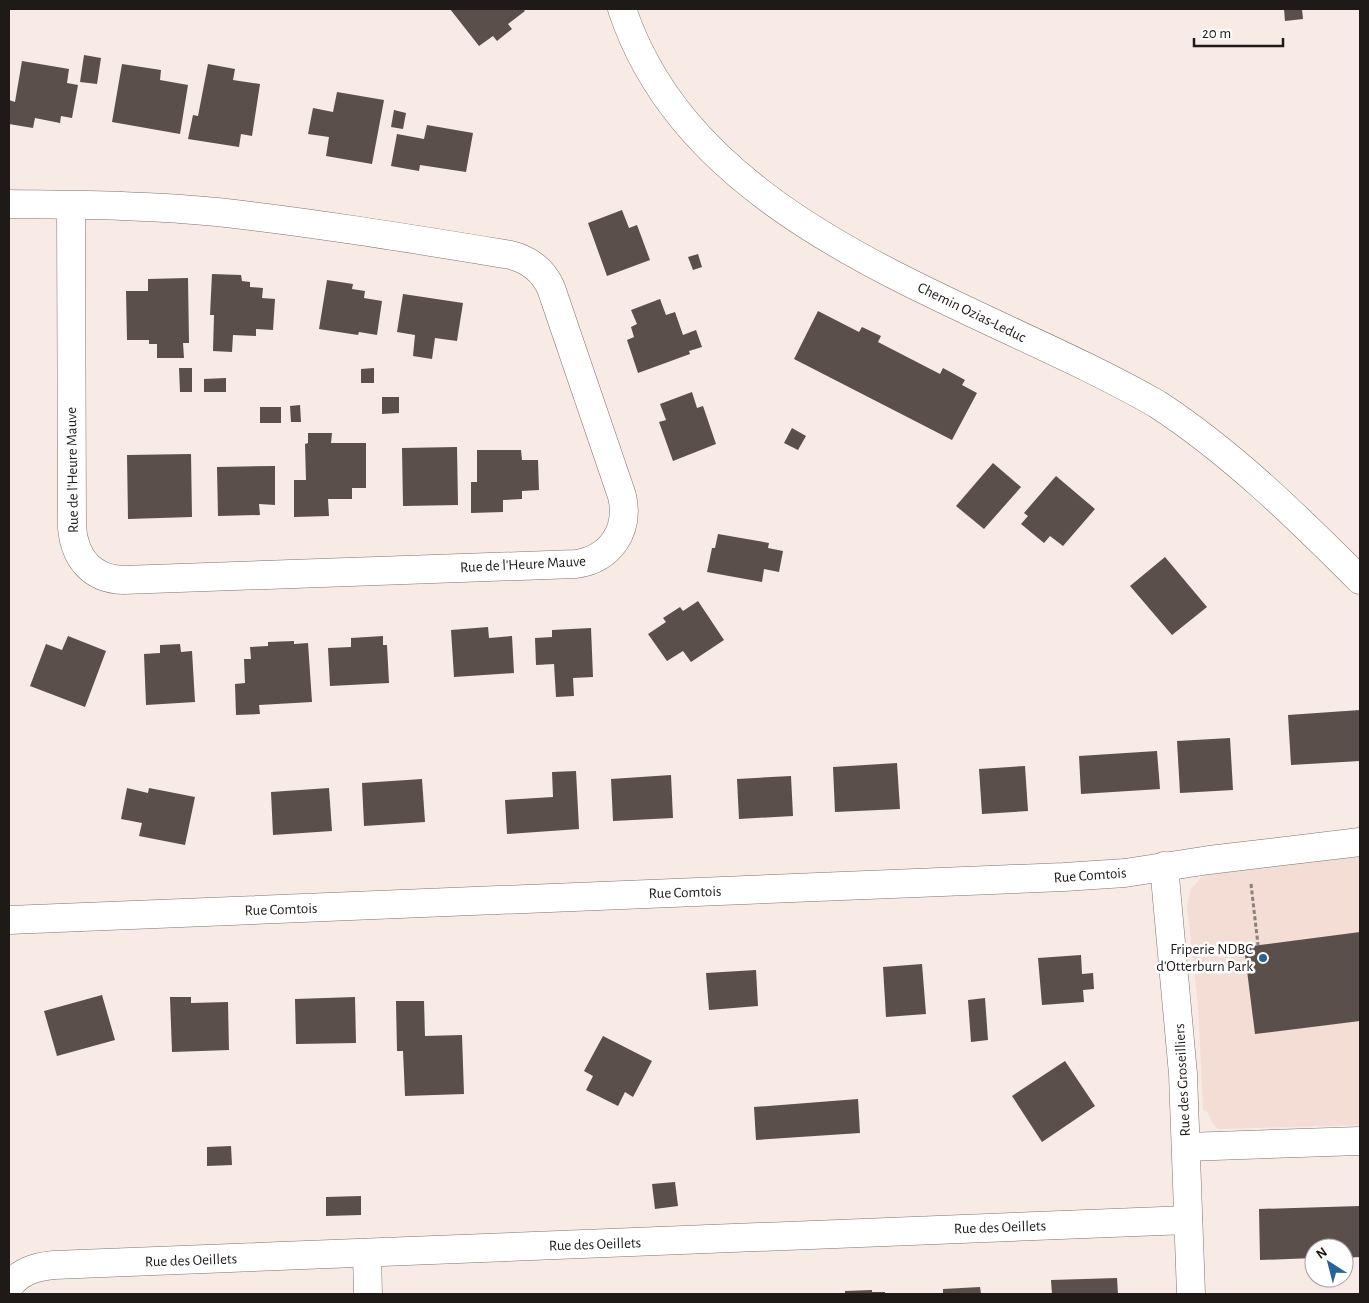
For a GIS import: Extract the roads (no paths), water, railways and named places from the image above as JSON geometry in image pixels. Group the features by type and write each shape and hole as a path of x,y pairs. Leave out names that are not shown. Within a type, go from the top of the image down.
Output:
{"street":[{"name":"Chemin Ozias-Leduc","path":"622,9 645,61 675,108 708,147 751,187 787,213 843,246 936,295 1131,389 1164,408 1222,450 1360,580"},
{"name":"Rue de l'Heure Mauve","path":"9,204 71,205 216,212 314,224 511,255 528,261 542,272 551,288 622,496 623,524 615,542 610,549 594,560 576,564 123,580 98,575 80,557 73,541 72,528 71,205"},
{"name":"Rue Comtois","path":"9,920 1064,877 1125,873 1164,866 1360,842"},
{"name":"Rue des Groseilliers","path":"1164,866 1178,1011 1186,1147 1191,1294"},
{"path":"1186,1147 1360,1141"},
{"name":"Rue des Oeillets","path":"9,1286 22,1273 38,1266 1188,1220"},
{"path":"367,1253 368,1294"}],"place":[{"name":"Friperie NDBC d'Otterburn Park","path":"1263,958"}]}
